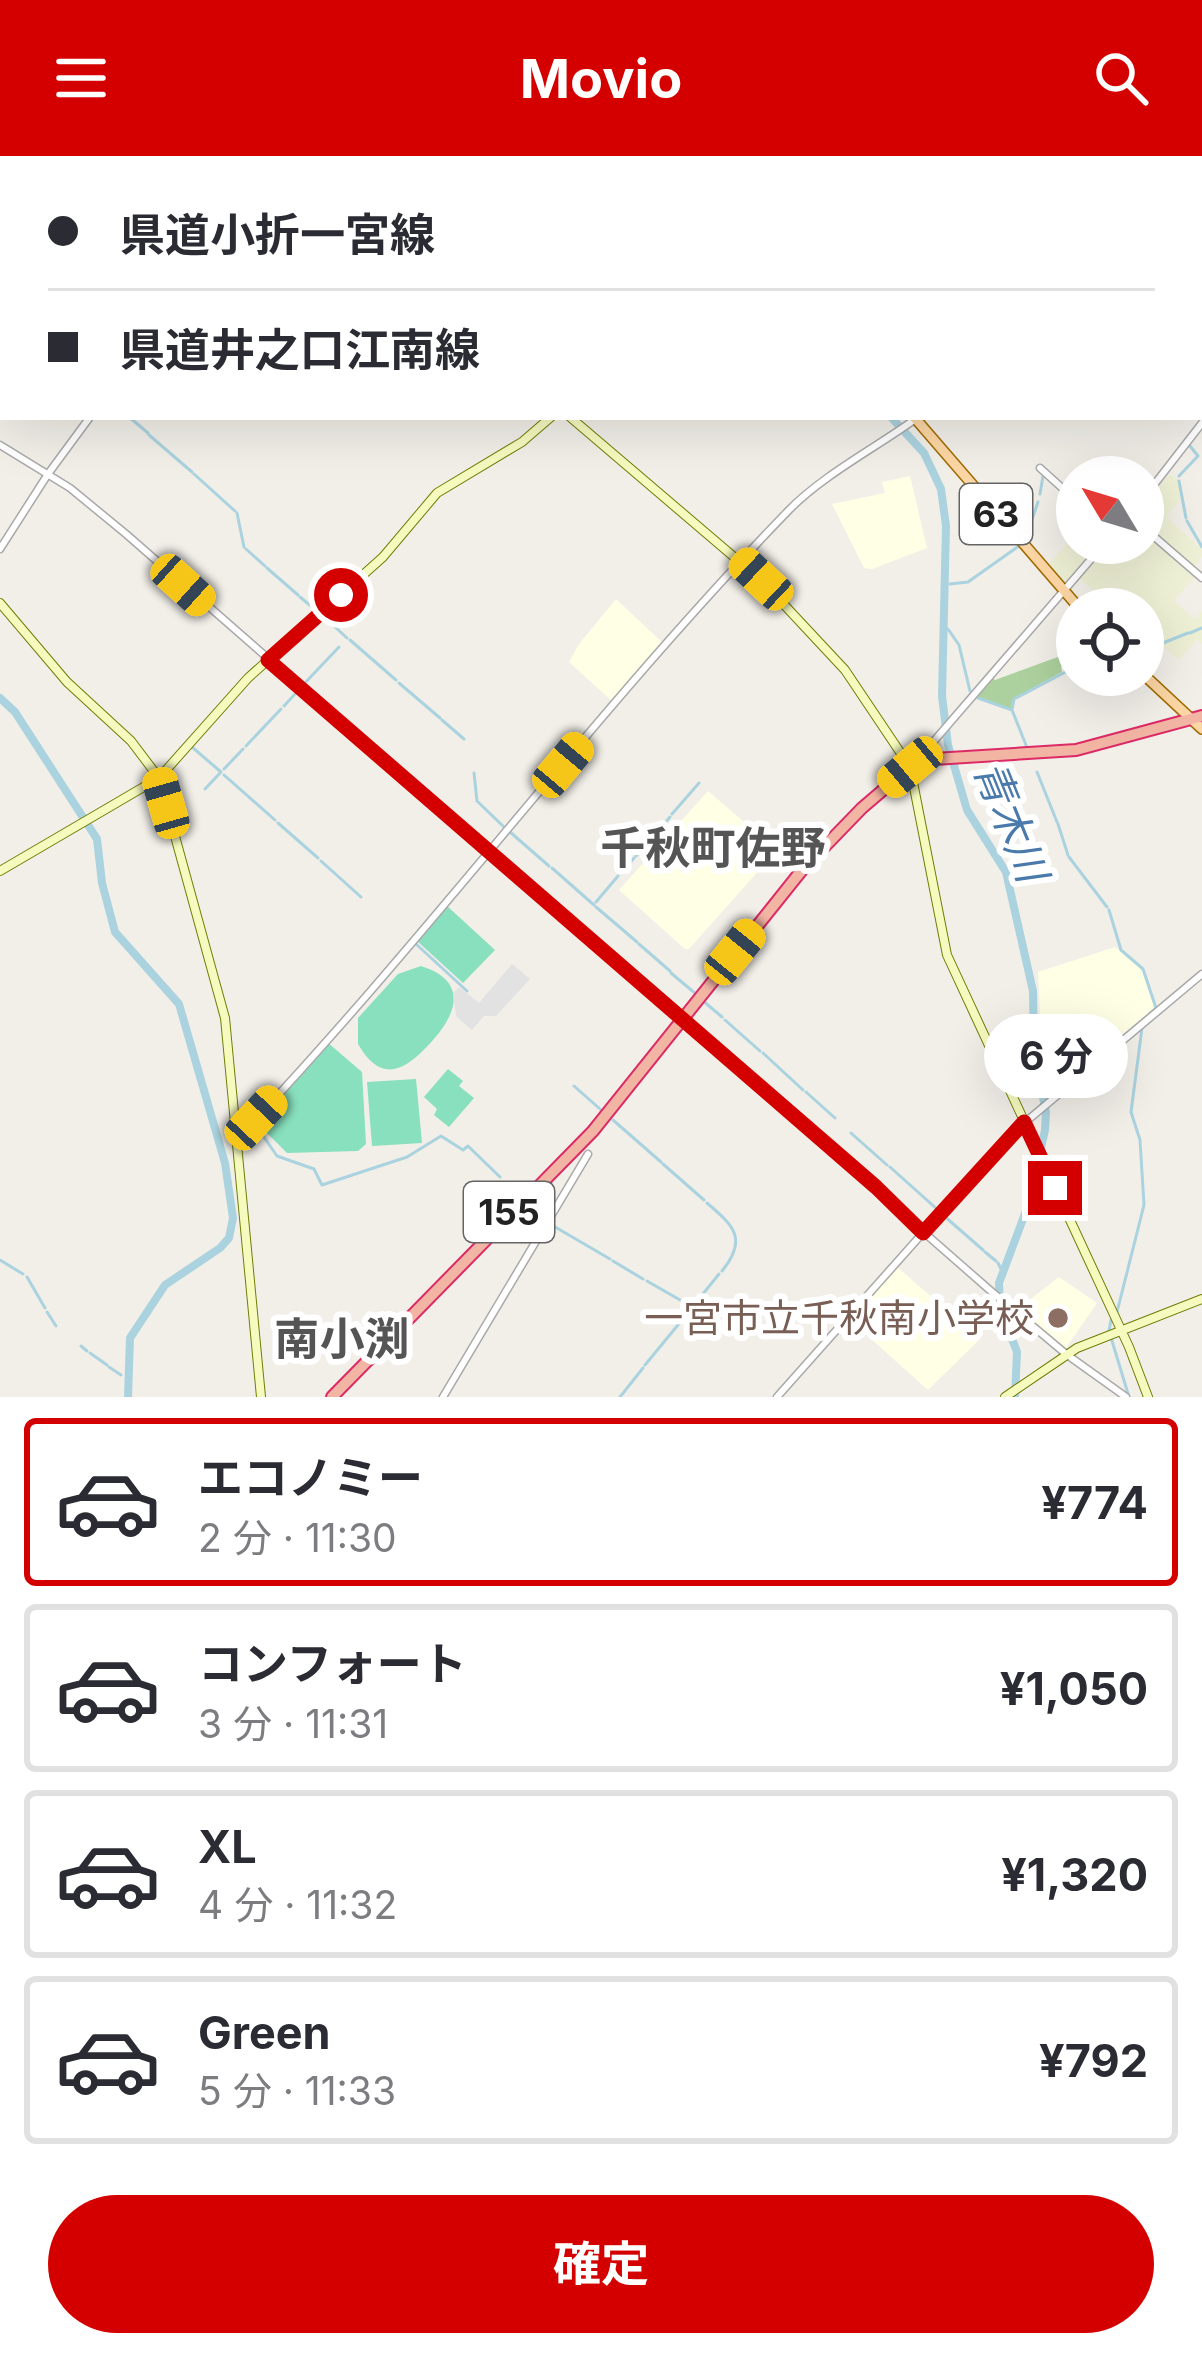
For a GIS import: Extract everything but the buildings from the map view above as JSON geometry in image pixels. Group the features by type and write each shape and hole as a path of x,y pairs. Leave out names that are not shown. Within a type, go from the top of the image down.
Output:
{"highway":[{"name":"155","path":"330,1397 579,1146 802,870 910,767 951,759 1076,750 1199,721"}],"main road":[{"path":"0,871 159,778 268,660 383,557 436,493 522,442 548,420"},
{"path":"574,420 742,562 845,670 910,767 947,955 1148,1397"},
{"name":"63","path":"909,423 1060,588"},
{"path":"0,603 64,680 125,735 159,778 225,1018 261,1397"},
{"path":"1164,690 1199,721"},
{"path":"1005,1397 1066,1354 1202,1299"}],"street":[{"path":"0,549 88,420"},
{"path":"237,1139 700,603 792,507 909,423"},
{"path":"1164,472 1202,423"},
{"path":"0,445 48,474 126,534 923,1233 1066,1354 1126,1397"},
{"path":"1040,468 1056,481"},
{"path":"1164,545 1202,578"},
{"path":"1067,588 1087,564"},
{"path":"910,767 1056,601"},
{"path":"777,1397 1024,1122 1202,974"},
{"path":"442,1397 588,1154"}],"shaded area":[{"path":"1169,474 1178,479 1181,499 1166,517 1202,549 1193,570 1197,574 1174,601 1195,619 1202,611 1202,644 1197,640 1179,660 1164,647 1164,588 1091,588 1077,576 1067,588 1060,588 1044,570 1056,556 1056,564 1164,564 1164,480"},
{"path":"910,476 927,548 864,568 832,504 885,493 882,482"},
{"path":"616,599 664,644 614,703 569,662"},
{"path":"708,791 777,850 685,949 619,890"},
{"path":"1115,947 1143,969 1155,1007 1083,1068 1058,1087 1052,1086 1043,1075 1038,972"},
{"path":"512,964 530,979 496,1016 484,1016 472,1030 456,1016 453,993 459,987 479,1003"},
{"path":"897,1267 980,1339 928,1390 851,1321"},
{"name":"一宮市立千秋南小学校","path":"1059,1277 1097,1303 1066,1348 1019,1308"}],"green space":[{"path":"1056,658 1056,675 1014,698 1011,709 973,696 990,676 995,680"},
{"path":"446,905 495,950 463,983 416,940"},
{"path":"421,966 446,979 451,988 454,997 448,1018 433,1040 405,1065 396,1069 377,1066 358,1044 358,1018 398,974"},
{"path":"327,1042 362,1072 366,1144 358,1151 287,1153 257,1123"},
{"path":"448,1069 474,1098 449,1127 434,1115 437,1109 424,1097"},
{"path":"416,1079 422,1143 372,1146 367,1082"}],"waterway":[{"path":"133,420 148,433"},
{"name":"青木川","path":"894,420 924,453 941,489 946,526 942,696 948,745 967,810 1006,872 1033,991 1034,1054 1045,1130 1029,1203 999,1283 1000,1307 1017,1352 1015,1397"},
{"path":"149,435 192,472"},
{"path":"1179,476 1198,456 1190,446"},
{"path":"194,474 235,511"},
{"path":"1040,494 1043,476"},
{"path":"1179,481 1186,518"},
{"path":"1025,540 1038,502"},
{"path":"237,513 244,547"},
{"path":"1187,521 1202,547"},
{"path":"950,584 968,582 1019,546"},
{"path":"246,549 265,566"},
{"path":"267,568 298,595"},
{"path":"300,597 317,611"},
{"path":"323,616 347,638"},
{"path":"1190,633 1202,628"},
{"path":"942,629 948,629 959,645 970,691"},
{"path":"1164,643 1188,633"},
{"path":"350,640 396,680"},
{"path":"303,685 339,647"},
{"path":"1012,710 1014,699 1056,677"},
{"path":"399,683 440,718"},
{"path":"284,706 295,694"},
{"path":"0,698 15,712 97,839 115,932 179,1004 225,1163 233,1218 229,1238 165,1285 130,1338 128,1397"},
{"path":"978,698 1012,710 1026,745"},
{"path":"246,746 281,709"},
{"path":"442,720 464,739"},
{"path":"192,747 221,772 205,789"},
{"path":"224,769 243,749"},
{"path":"1037,772 1057,822"},
{"path":"474,773 477,801 504,827"},
{"path":"224,775 275,820"},
{"path":"672,814 699,783"},
{"path":"651,839 670,817"},
{"path":"278,823 318,858"},
{"path":"1058,824 1068,855"},
{"path":"510,832 549,866"},
{"path":"636,856 648,842"},
{"path":"1069,857 1107,907"},
{"path":"622,872 634,858"},
{"path":"321,861 361,897"},
{"path":"552,868 594,905"},
{"path":"596,902 618,876"},
{"path":"596,907 637,942"},
{"path":"1109,910 1121,950 1143,969 1156,1008 1144,1019"},
{"path":"416,944 467,991"},
{"path":"639,944 670,971"},
{"path":"671,973 696,994"},
{"path":"702,1000 722,1017"},
{"path":"725,1020 760,1051"},
{"path":"1117,1312 1144,1205 1140,1140 1131,1112 1142,1028"},
{"path":"763,1053 803,1090"},
{"path":"574,1086 600,1109"},
{"path":"806,1092 835,1118"},
{"path":"613,1120 661,1162"},
{"path":"255,1124 277,1156 314,1169 322,1185 407,1157 441,1136 463,1150 468,1146 500,1177"},
{"path":"851,1133 887,1165"},
{"path":"663,1164 704,1200"},
{"path":"890,1167 938,1210"},
{"path":"707,1203 730,1226 736,1241 722,1271"},
{"path":"527,1205 542,1220"},
{"path":"943,1215 983,1250"},
{"path":"550,1224 610,1259"},
{"path":"985,1252 996,1261"},
{"path":"0,1260 23,1274"},
{"path":"613,1261 643,1279"},
{"name":"青木川","path":"998,1263 1001,1269"},
{"path":"690,1310 719,1274"},
{"path":"27,1277 45,1308"},
{"path":"647,1281 688,1309"},
{"path":"47,1312 56,1326"},
{"path":"645,1365 687,1314"},
{"path":"1111,1320 1109,1331 1129,1397"},
{"path":"81,1346 87,1351"},
{"path":"90,1353 107,1365"},
{"path":"109,1367 121,1375"},
{"path":"620,1397 643,1368"}],"place":[{"name":"一宮市立千秋南小学校","path":"1058,1318"}],"district":[{"name":"千秋町佐野","path":"713,848"},
{"name":"南小渕","path":"342,1339"}],"route":[{"path":"341,595 268,660 876,1187 923,1233 1024,1122 1055,1188"}]}
